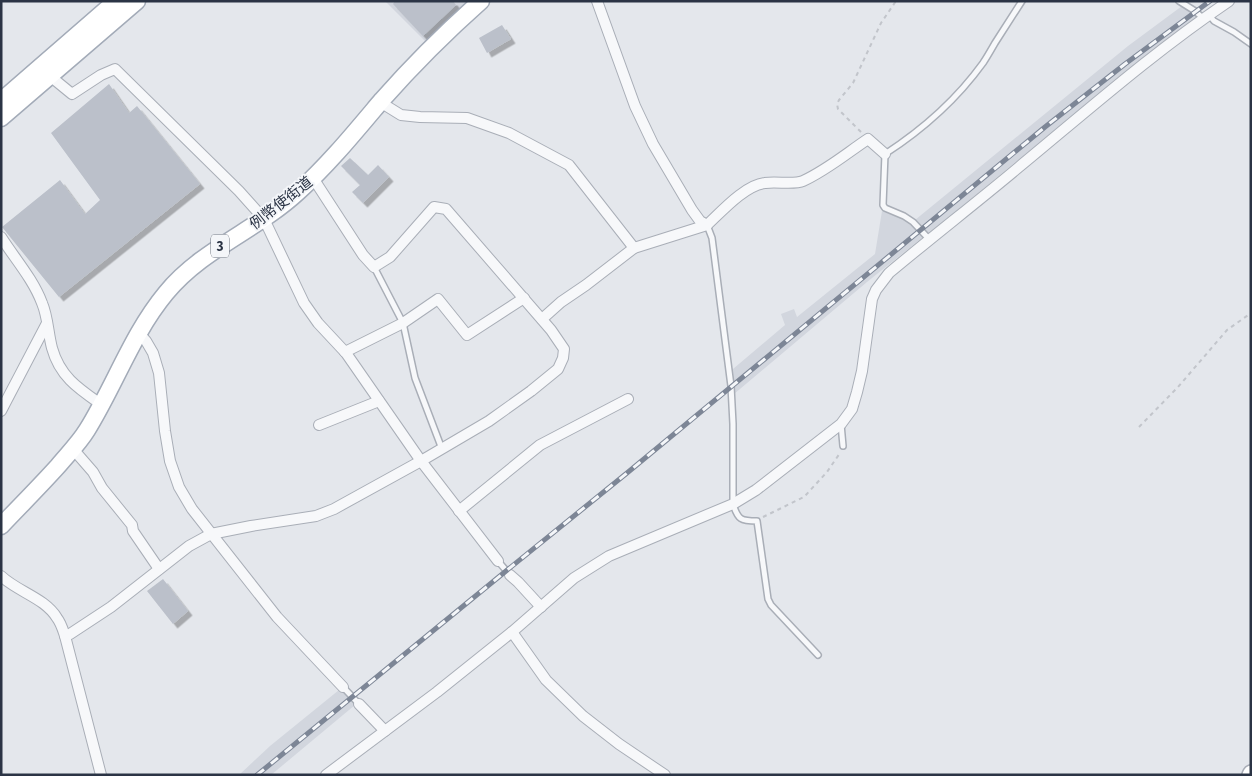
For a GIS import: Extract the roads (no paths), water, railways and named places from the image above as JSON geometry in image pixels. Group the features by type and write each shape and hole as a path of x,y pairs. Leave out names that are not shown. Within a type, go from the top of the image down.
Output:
{"main road":[{"path":"1,101 116,1"},
{"path":"1,118 137,1"},
{"name":"例幣使街道","path":"1,526 73,449 86,432 102,405 138,332 166,292 197,262 264,219 297,193 346,143 397,84 481,1"}],"street":[{"path":"597,1 635,106 653,144 692,210 700,221 707,225"},
{"path":"326,775 438,692 542,607 574,578 609,556 733,504 756,490 841,424 852,409 857,392 862,371 872,299 889,272 1101,98 1229,1"},
{"path":"50,76 72,94 101,74 115,69 264,219 304,303 318,323 345,352 421,462 498,561"},
{"path":"380,102 401,115 467,118 509,133 570,165 634,248"},
{"path":"542,319 561,302 634,248 707,225 740,195 754,186 766,182 801,182 820,172 868,139 885,154"},
{"path":"66,636 111,607 188,546 212,534 316,516 334,510 421,462 489,421 558,369 563,358 564,349 552,330 446,209 434,207 390,257 374,267 363,255 313,178"},
{"path":"1,237 36,288 43,305 52,350 62,372 75,386 102,405"},
{"path":"345,352 403,323 438,299 467,335 524,298"},
{"path":"1,411 47,323"},
{"path":"138,332 153,353 159,373 170,461 179,487 192,509 277,617 344,687"},
{"path":"459,510 540,445 628,399"},
{"path":"319,425 379,401"},
{"path":"73,449 93,472 102,488 132,525 133,531 159,569"},
{"path":"510,575 542,607"},
{"path":"1,576 12,585 46,605 57,618 66,636 101,775"},
{"path":"512,632 546,680 583,716 619,744 665,775"},
{"path":"360,704 385,731"}],"lane":[{"path":"930,239 913,222 885,208 883,205 885,154 922,126 962,89 983,62 1022,1"},
{"path":"1179,1 1200,15 1234,32 1251,44"},
{"path":"707,225 712,238 731,386 733,504 740,519 757,521 768,599 771,605 818,655"},
{"path":"374,267 403,323 415,378 442,449"},
{"path":"841,424 843,446"},
{"path":"498,561 510,575"},
{"path":"344,687 360,704"}],"railway":[{"path":"257,775 627,473 1045,127 1125,64 1210,1"}]}
